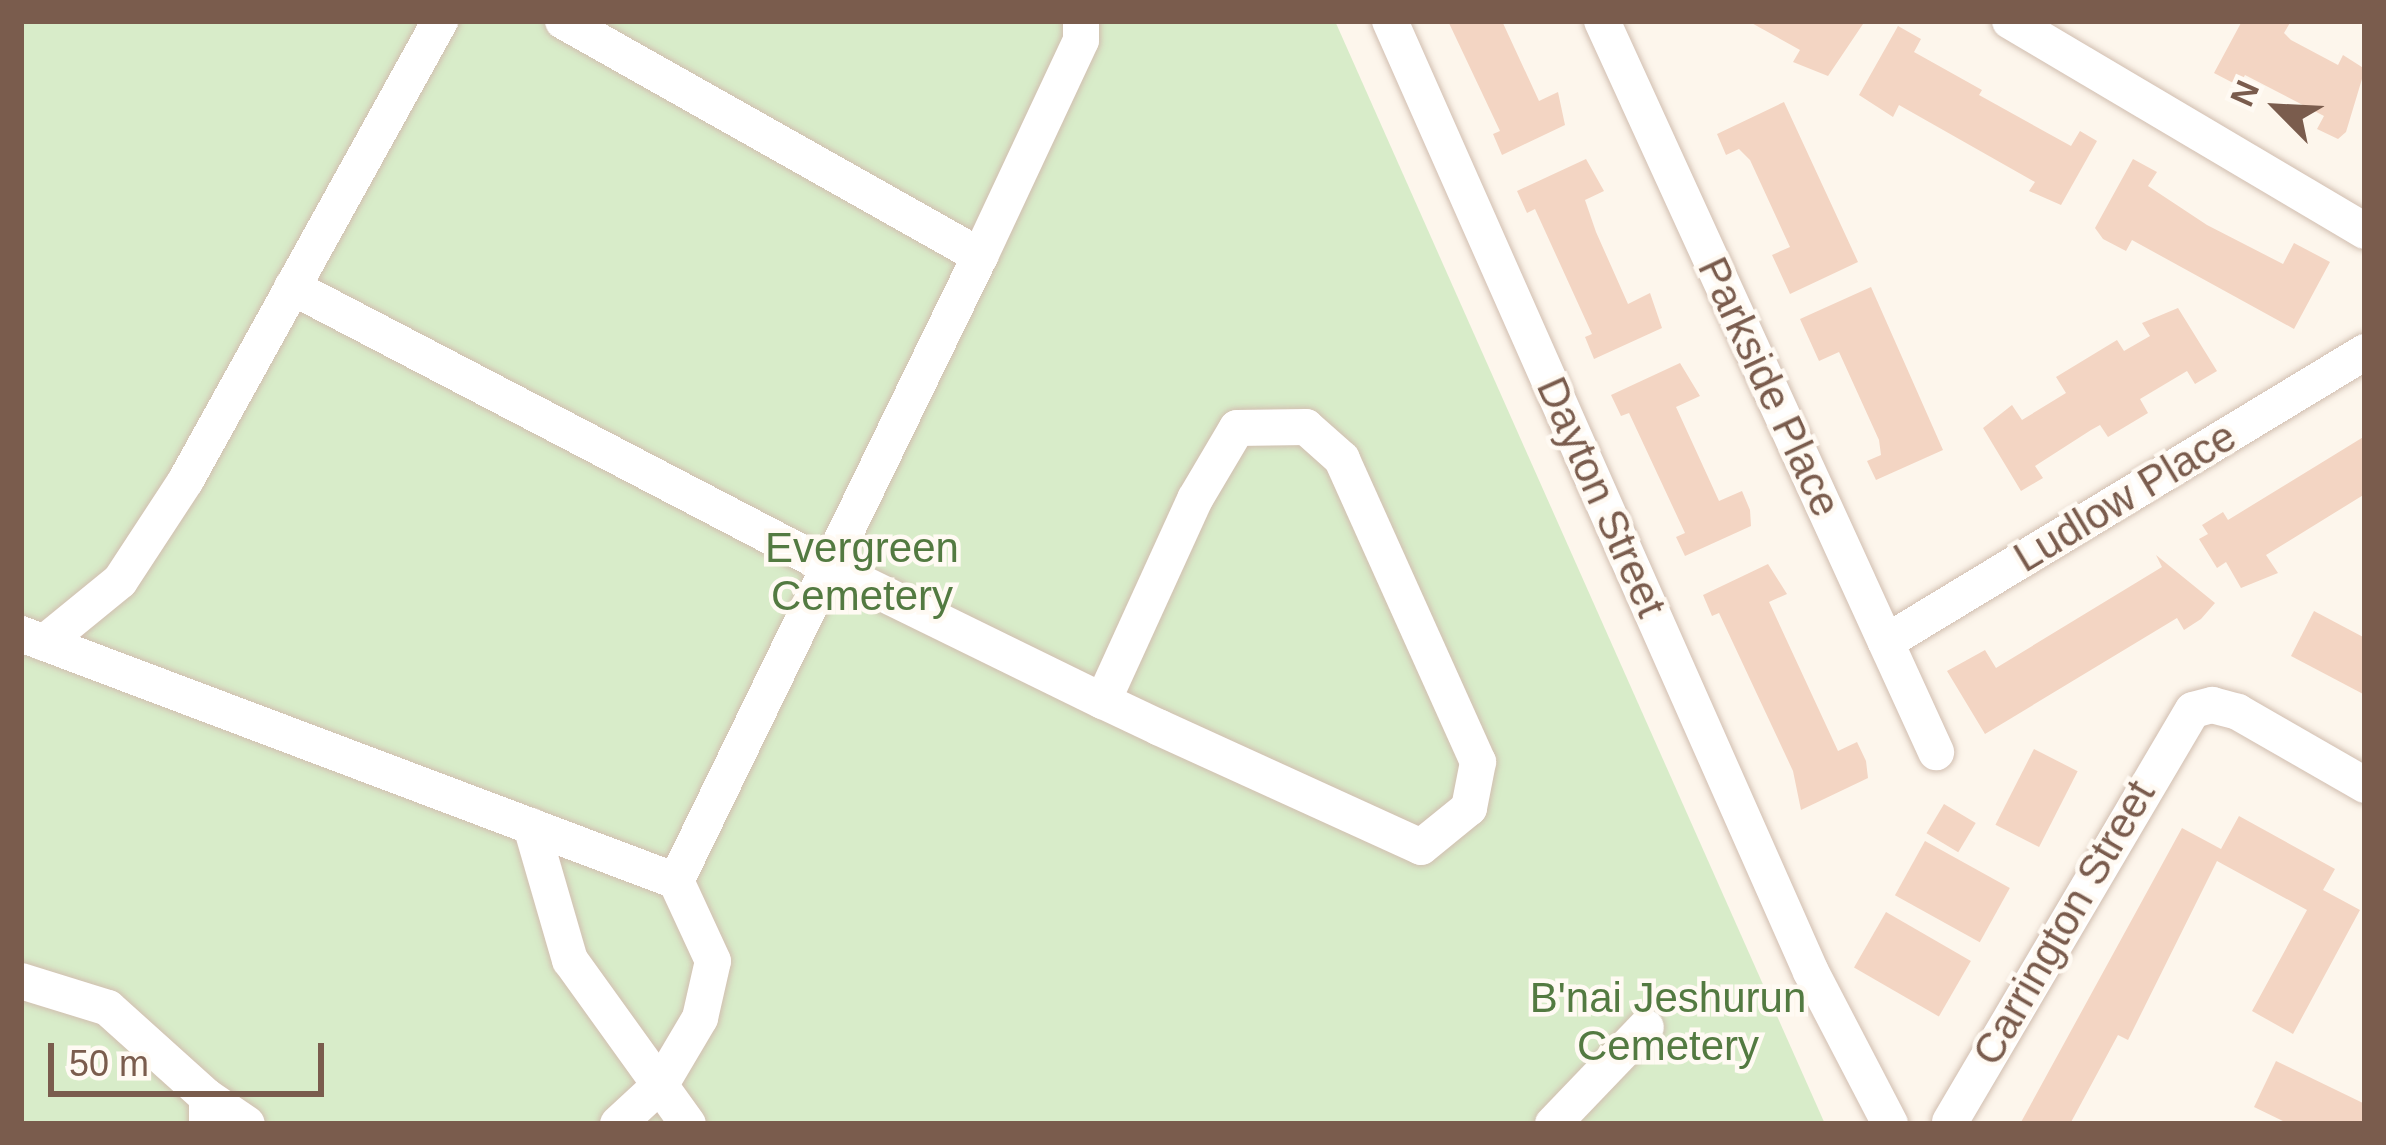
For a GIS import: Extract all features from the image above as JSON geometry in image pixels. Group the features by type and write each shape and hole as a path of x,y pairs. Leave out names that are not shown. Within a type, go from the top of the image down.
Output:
{"street":[{"path":"32,638 120,580 292,287 440,21"},
{"path":"563,21 980,256"},
{"path":"676,880 980,256 1081,40 1081,21"},
{"name":"Dayton Street","path":"1390,21 1811,972 1890,1124"},
{"name":"Parkside Place","path":"1602,21 1936,752"},
{"path":"2010,21 2365,231"},
{"path":"292,287 829,567 1103,701 1421,847 1469,808 1478,762 1342,459 1306,427 1238,428 1195,499 1103,701"},
{"name":"Ludlow Place","path":"1886,642 2365,352"},
{"path":"32,638 676,880 713,961 700,1018 661,1084 618,1124"},
{"name":"Carrington Street","path":"1950,1124 2177,725 2212,705 2238,712 2365,784"},
{"path":"531,826 570,960 688,1124"},
{"path":"21,981 108,1008 207,1110 247,1124"},
{"path":"1553,1124 1646,1027"}],"green space":[{"name":"Evergreen Cemetery","path":"21,21 1335,21 1825,1124 21,1124"}],"building":[{"path":"1448,21 1502,21 1539,101 1558,92 1565,125 1502,155 1493,134 1500,131"},
{"path":"1748,21 1865,21 1828,76 1793,62 1800,50"},
{"path":"2242,21 2291,21 2284,33 2291,40 2338,65 2343,55 2365,69 2346,132 2338,139 2317,129 2324,116 2245,75 2239,86 2214,73"},
{"path":"1898,26 1921,39 1914,52 1982,90 1979,95 2071,146 2080,131 2097,141 2061,205 2029,191 2035,182 1899,105 1893,117 1859,95"},
{"path":"1784,102 1858,262 1790,294 1772,255 1790,247 1750,160 1739,149 1726,155 1717,134"},
{"path":"1586,159 1604,191 1585,200 1628,304 1650,293 1662,328 1594,359 1585,337 1592,334 1535,209 1527,213 1517,191"},
{"path":"2133,159 2157,172 2148,186 2207,225 2283,264 2294,243 2330,262 2294,329 2132,240 2126,251 2103,239 2095,228"},
{"path":"1871,287 1943,450 1876,480 1867,461 1881,455 1879,440 1839,352 1819,361 1800,319"},
{"path":"2178,308 2217,371 2195,384 2187,371 2140,399 2148,413 2108,437 2100,425 2091,430 2035,466 2043,478 2021,491 1983,428 2012,405 2022,420 2066,393 2056,377 2117,340 2124,351 2150,336 2142,323"},
{"path":"1680,363 1700,396 1676,407 1719,501 1742,491 1751,526 1685,556 1676,537 1685,533 1629,413 1621,416 1611,395"},
{"path":"2365,436 2365,494 2266,555 2278,573 2241,588 2226,562 2217,568 2199,539 2208,534 2202,525 2223,512 2228,520"},
{"path":"2156,555 2215,603 2201,619 2184,630 2177,618 1985,734 1947,671 1985,650 1996,668 2162,567"},
{"path":"1768,564 1787,594 1769,602 1838,751 1857,742 1866,761 1868,778 1801,810 1793,771 1719,613 1712,616 1703,595"},
{"path":"2314,611 2365,638 2365,695 2291,656"},
{"path":"2034,749 2078,771 2039,847 1995,825"},
{"path":"1944,804 1976,823 1958,852 1926,833"},
{"path":"2239,816 2335,869 2323,890 2360,910 2293,1034 2252,1011 2307,910 2217,861 2128,1040 2118,1035 2070,1124 2020,1124 2182,828 2221,849"},
{"path":"1925,841 2010,888 1980,942 1895,895"},
{"path":"1886,912 1971,961 1939,1016 1854,967"},
{"path":"2276,1061 2365,1104 2365,1124 2289,1124 2254,1107"}],"park label":[{"name":"B'nai Jeshurun Cemetery","path":"1668,1022"}]}
